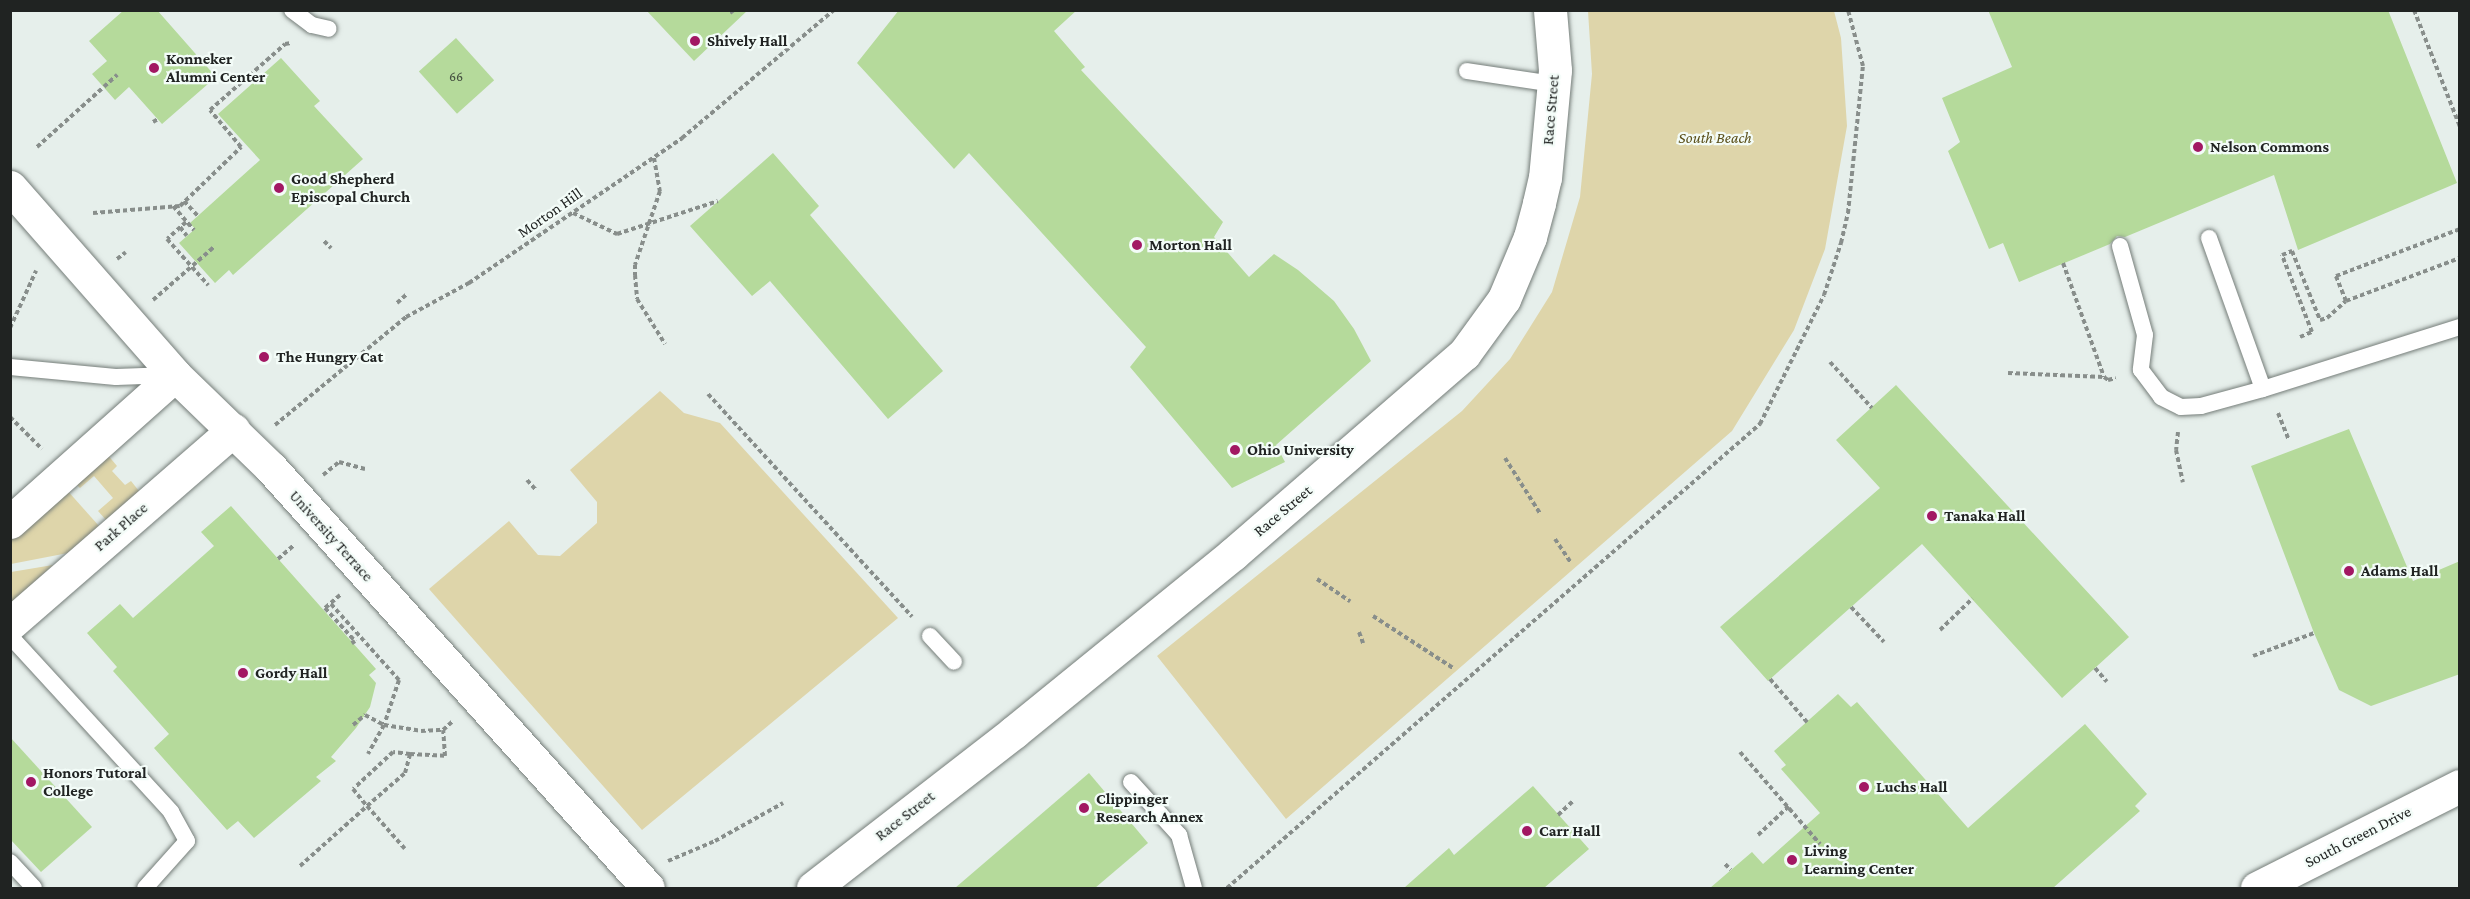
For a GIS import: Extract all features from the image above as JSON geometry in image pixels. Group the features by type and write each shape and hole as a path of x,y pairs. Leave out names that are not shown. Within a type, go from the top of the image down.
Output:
{"street":[{"name":"Race Street","path":"813,888 1014,732 1233,554 1464,354 1504,298 1530,237 1545,178 1553,84 1550,10"},
{"name":"University Terrace","path":"10,187 175,375 271,468 656,876"},
{"path":"10,522 175,375"},
{"name":"Park Place","path":"10,624 233,430"},
{"name":"South Green Drive","path":"2257,888 2460,786"}],"lane":[{"path":"292,10 312,25 329,29"},
{"path":"1467,71 1553,84"},
{"path":"2209,238 2263,389"},
{"path":"2120,246 2145,335 2141,370 2161,397 2181,407 2201,406 2263,389 2460,327"},
{"path":"10,367 116,377 175,375"},
{"path":"10,636 171,812 186,841 145,888"},
{"path":"930,636 954,662"},
{"path":"1131,782 1179,835 1194,888"},
{"path":"10,862 34,888"}],"path":[{"name":"Morton Hill","path":"274,427 406,316 469,283 654,158 714,113 834,10"},
{"path":"1227,888 1760,424 1824,295 1842,243 1848,213 1863,66 1848,10"},
{"path":"2414,10 2460,127"},
{"path":"93,213 180,206 243,146 210,110 285,44 300,43 329,29"},
{"path":"38,147 117,75"},
{"path":"654,158 660,191 635,265 637,299 664,344"},
{"path":"184,201 198,216"},
{"path":"573,213 617,234 718,201"},
{"path":"172,206 194,230"},
{"path":"186,222 167,239 208,285"},
{"path":"180,227 187,236"},
{"path":"2346,301 2336,276 2460,229"},
{"path":"324,241 331,248"},
{"path":"162,292 214,247"},
{"path":"2300,337 2312,332 2282,255 2292,251 2319,320 2327,318 2346,301 2460,258"},
{"path":"2008,372 2106,378 2063,263"},
{"path":"10,328 34,275"},
{"path":"397,303 407,294"},
{"path":"1830,362 1872,408"},
{"path":"708,394 930,636"},
{"path":"2277,411 2289,440"},
{"path":"10,417 41,448"},
{"path":"2176,450 2183,482"},
{"path":"1505,458 1541,515"},
{"path":"327,472 339,462 365,470"},
{"path":"527,480 537,491"},
{"path":"1556,540 1571,563"},
{"path":"278,559 296,543"},
{"path":"1317,579 1350,601"},
{"path":"342,592 326,608 355,641 352,643"},
{"path":"1940,630 1972,599"},
{"path":"331,604 399,680 384,726 368,754"},
{"path":"1851,606 1884,642"},
{"path":"1373,616 1454,668"},
{"path":"1359,632 1363,643"},
{"path":"2253,656 2314,633"},
{"path":"2095,668 2107,682"},
{"path":"1770,680 1807,722"},
{"path":"353,724 365,715 384,726 421,731 443,730 455,720"},
{"path":"405,849 353,789 393,752 445,756 443,730"},
{"path":"1740,752 1821,844"},
{"path":"300,866 405,773 410,754"},
{"path":"1558,814 1573,801"},
{"path":"656,876 783,803"},
{"path":"1758,835 1789,806"},
{"path":"1725,864 1731,870"}],"green space":[{"name":"South Beach","path":"1588,11 1834,11 1841,38 1847,126 1825,249 1794,330 1732,431 1286,819 1157,656 1462,411 1510,359 1552,292 1580,197 1592,74"},
{"path":"660,391 684,413 720,423 898,618 642,830 429,589 509,521 538,555 560,556 597,523 597,502 570,470"},
{"path":"107,454 117,466 112,471 125,485 131,481 139,491 106,520 98,511 113,498 94,476 80,488 74,482"},
{"path":"66,489 99,526 68,553 11,564 10,538"},
{"path":"53,565 11,603 11,572"}],"building":[{"name":"Konneker Alumni Center","path":"124,10 157,10 216,77 162,124 129,87 115,100 92,74 107,61 89,41"},
{"name":"Shively Hall","path":"646,10 748,10 694,61"},
{"name":"Morton Hall","path":"899,10 1077,10 1054,31 1085,67 1081,70 1223,222 1214,237 1249,277 1274,254 1298,270 1334,301 1354,329 1371,361 1276,445 1285,462 1232,488 1130,367 1146,347 969,153 954,169 857,63"},
{"name":"Nelson Commons","path":"1988,10 2388,10 2457,183 2298,250 2274,175 2125,237 2117,236 2110,244 2019,282 2003,243 1989,249 1948,151 1960,142 1942,98 2012,67"},
{"path":"456,38 494,80 457,114 419,71"},
{"name":"Good Shepherd Episcopal Church","path":"281,58 320,101 314,106 363,159 233,275 229,270 215,283 179,243 195,229 190,223 260,160 218,114"},
{"path":"773,153 819,206 810,215 943,371 888,419 770,281 752,296 690,226"},
{"name":"Tanaka Hall","path":"1896,385 2129,637 2062,698 1922,544 1768,681 1720,627 1880,488 1836,440"},
{"name":"Adams Hall","path":"2349,429 2413,581 2460,561 2460,674 2371,706 2339,690 2314,633 2251,466"},
{"name":"Gordy Hall","path":"231,506 376,669 369,675 376,683 370,707 356,728 331,757 336,761 316,777 321,781 254,838 238,821 227,830 154,748 169,734 113,671 117,667 87,633 120,604 133,618 214,546 201,532"},
{"name":"Luchs Hall","path":"1838,694 1851,707 1857,702 1968,828 2085,724 2147,794 2135,806 2140,811 2053,888 1710,888 1752,852 1763,864 1820,813 1781,769 1786,765 1774,751"},
{"name":"Honors Tutoral College","path":"10,737 92,827 41,872 10,839"},
{"name":"Clippinger Research Annex","path":"1089,773 1148,843 1095,888 955,888"},
{"name":"Carr Hall","path":"1533,786 1589,849 1544,888 1404,888 1449,848 1454,855"}],"place":[{"name":"Shively Hall","path":"695,41"},
{"name":"Konneker Alumni Center","path":"154,68"},
{"name":"Nelson Commons","path":"2198,147"},
{"name":"Good Shepherd Episcopal Church","path":"279,188"},
{"name":"Morton Hall","path":"1137,245"},
{"name":"The Hungry Cat","path":"264,357"},
{"name":"Ohio University","path":"1235,450"},
{"name":"Tanaka Hall","path":"1932,516"},
{"name":"Adams Hall","path":"2349,571"},
{"name":"Gordy Hall","path":"243,673"},
{"name":"Honors Tutoral College","path":"31,782"},
{"name":"Luchs Hall","path":"1864,787"},
{"name":"Clippinger Research Annex","path":"1084,808"},
{"name":"Carr Hall","path":"1527,831"},
{"name":"Living Learning Center","path":"1792,860"}]}
